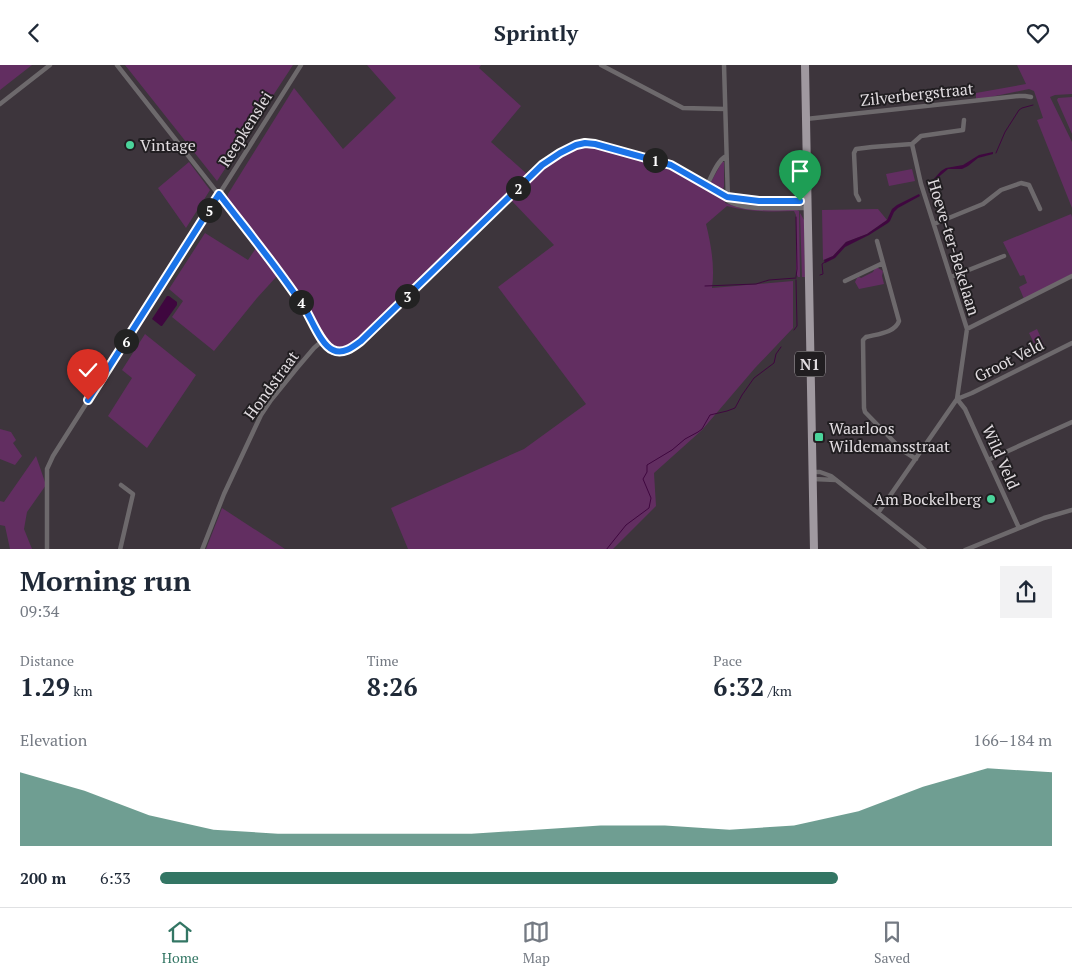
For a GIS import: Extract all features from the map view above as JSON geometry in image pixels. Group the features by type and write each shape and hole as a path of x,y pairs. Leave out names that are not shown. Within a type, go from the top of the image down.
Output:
{"main road":[{"name":"N1","path":"805,65 814,549"}],"street":[{"path":"0,104 50,65"},
{"path":"117,65 277,269 298,299 322,341 331,350 337,352 350,349 361,341 536,170 560,153 576,145 585,143 595,144 667,163 727,197 808,204"},
{"name":"Reepkenslei","path":"47,549 47,469 53,456 301,65"},
{"path":"601,65 683,108 725,109"},
{"path":"724,65 727,197"},
{"name":"Zilverbergstraat","path":"806,119 1025,95 1031,97"},
{"path":"859,201 856,195 855,150 912,144 921,136 963,131 964,120"},
{"name":"Hoeve-ter-Bekelaan","path":"878,513 957,399 967,329 921,184 912,144"},
{"path":"707,185 720,161 726,156"},
{"path":"934,224 983,203 1000,190 1022,183 1029,185 1040,209"},
{"path":"877,241 899,321 897,327 866,337 863,340 864,408 865,412 902,450 916,459"},
{"path":"951,277 1004,255"},
{"path":"845,281 883,263"},
{"path":"967,329 1072,276"},
{"name":"Hondstraat","path":"202,549 224,494 261,415 314,347 322,341"},
{"name":"Groot Veld","path":"957,399 1072,343"},
{"name":"Wild Veld","path":"957,399 965,409 1019,528"},
{"path":"988,460 1072,421"},
{"path":"813,475 828,475 836,480 925,549"},
{"path":"120,549 133,494 121,485"},
{"path":"965,549 1044,518 1072,510"}],"shaded area":[{"path":"0,65 32,65 0,90"},
{"path":"125,65 293,65 217,181"},
{"path":"367,65 481,65 479,68 521,106 491,142 527,174 372,326 348,347 340,348 329,343 294,287 227,199 228,194 294,88 343,149 396,98"},
{"path":"1017,65 1072,65 1072,94 1050,97 1072,142 1072,208 1037,120 1043,118 1034,91 1029,89 976,100 976,93 1026,84"},
{"path":"1072,97 1072,134 1057,100 1058,98"},
{"path":"591,146 676,172 725,200 725,203 740,208 799,211 800,277 796,273 796,215 794,211 761,211 744,209 727,206 706,224 712,256 712,288 793,281 793,328 755,368 702,430 654,473 656,506 613,549 408,549 391,508 524,449 586,404 498,287 554,245 510,199 557,158 574,149"},
{"path":"993,152 993,154 978,158 962,169 948,169 929,188 932,181 946,168 963,165 979,155"},
{"path":"189,162 210,190 186,228 158,188"},
{"path":"722,162 724,162 724,186 720,190 712,185 711,182"},
{"path":"912,169 915,181 889,186 886,174"},
{"path":"919,194 920,196 898,208 888,223 845,247 835,258 825,263 824,260 833,256 846,242 867,234 887,220 892,209 897,205"},
{"path":"729,199 749,202 799,203 769,206 743,204"},
{"path":"878,209 887,220 867,234 846,242 833,256 823,260 822,210"},
{"path":"800,213 804,220 805,277 802,277"},
{"path":"1071,214 1072,274 1024,299 1019,287 1027,283 1024,275 1020,276 1003,242"},
{"path":"205,233 248,260 256,248 278,275 214,351 172,317 183,301 169,289"},
{"path":"875,268 883,271 884,284 859,289 855,282 857,278 873,272"},
{"path":"167,296 177,302 177,305 161,326 152,319"},
{"path":"1037,329 1045,347 1038,351 1029,333"},
{"path":"145,334 196,375 147,448 108,416 132,378 122,370"},
{"path":"0,429 11,432 16,440 13,443 22,456 15,465 0,459"},
{"path":"36,456 46,485 27,512 24,529 32,549 10,549 5,526 0,525 0,501 4,502"},
{"path":"222,508 285,549 206,549"}],"waterway":[{"path":"996,153 1005,132 1019,110 1033,105"},
{"path":"796,217 796,277"},
{"path":"820,275 823,274 822,264 825,262"},
{"path":"705,286 756,284 769,280 796,278"},
{"path":"794,330 797,326 796,280"},
{"path":"607,549 626,525 649,508 651,498 643,479 647,472 647,465 702,429 710,415 735,408 754,378 774,363 776,354 781,347"}],"place":[{"name":"Vintage","path":"130,145"},
{"name":"Waarloos Wildemansstraat","path":"819,437"},
{"name":"Am Bockelberg","path":"991,499"}],"route":[{"path":"88,400 219,194 277,269 307,313 322,341 328,348 337,352 350,349 361,341 536,170 560,153 576,145 585,143 595,144 667,163 727,197 759,201 800,201"}]}
